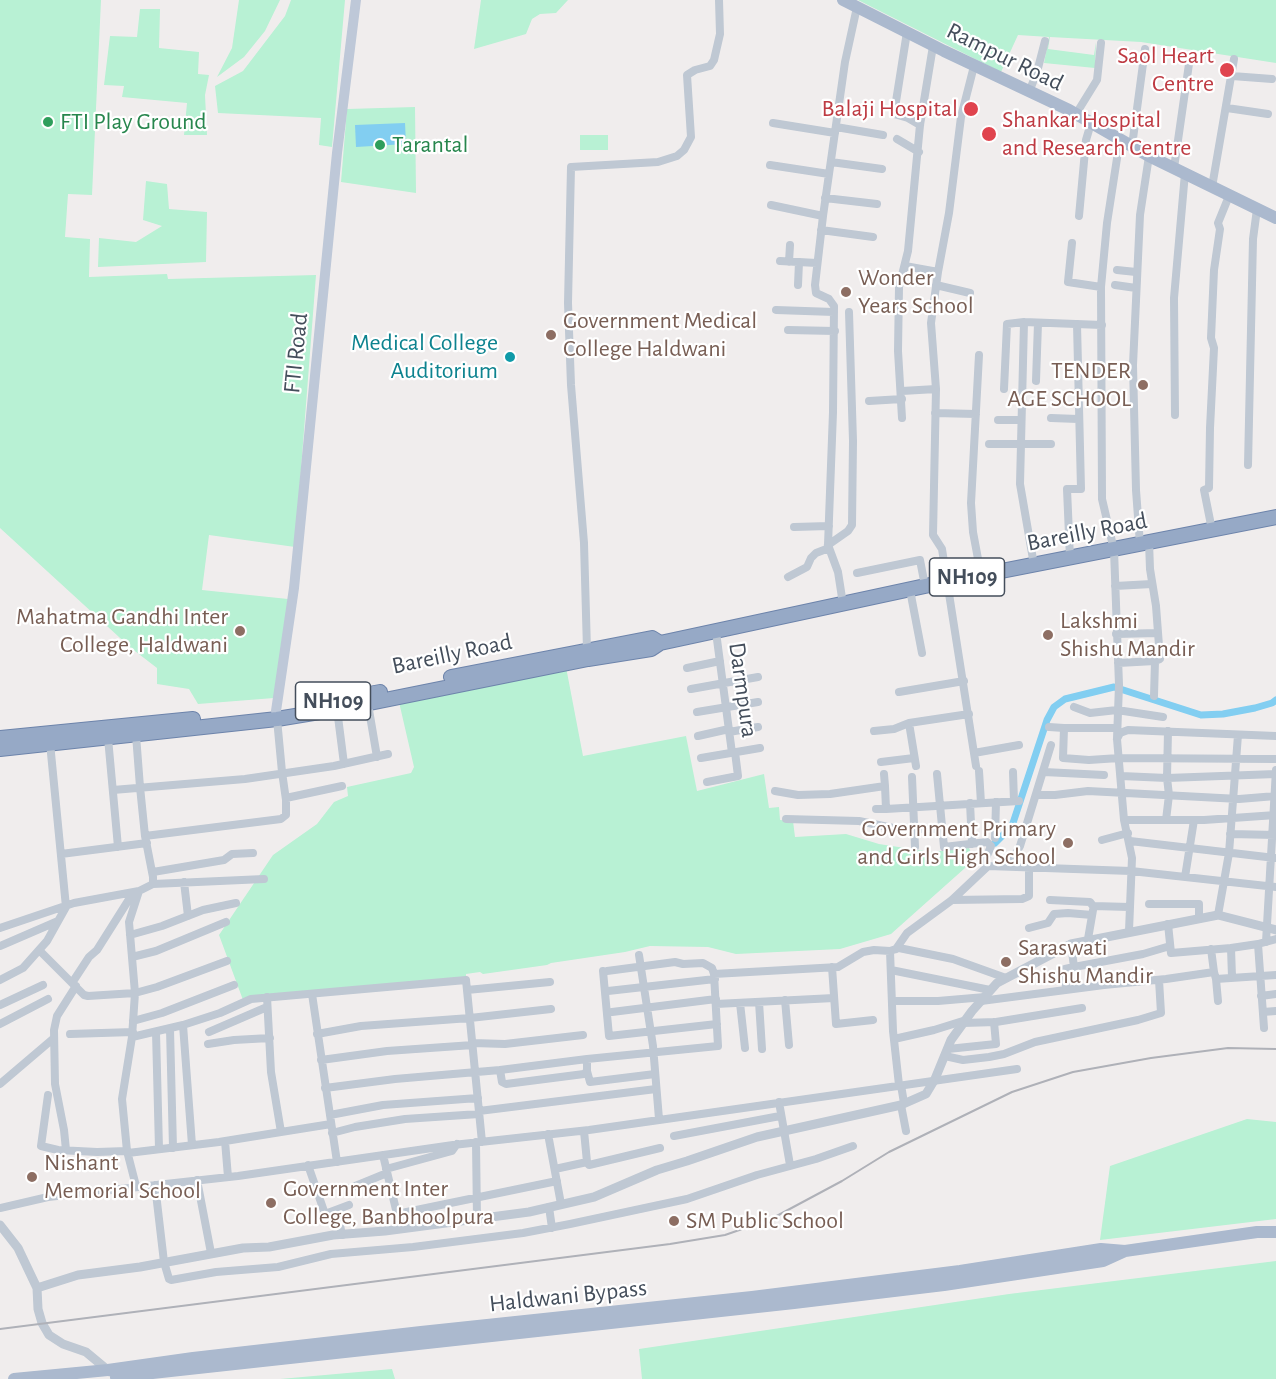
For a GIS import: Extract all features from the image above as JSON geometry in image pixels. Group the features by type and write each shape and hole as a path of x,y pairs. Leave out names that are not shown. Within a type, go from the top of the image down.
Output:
{"highway":[{"name":"Bareilly Road","path":"0,749 49,738 337,710 652,638 660,644 925,586 1276,517"},
{"name":"Bareilly Road","path":"277,715 370,694 587,654"},
{"name":"Bareilly Road","path":"0,738 108,738 136,730"}],"main road":[{"name":"FTI Road","path":"277,715 294,588 340,124 356,0"},
{"name":"Rampur Road","path":"843,0 1076,114 1149,156 1276,218"},
{"name":"Haldwani Bypass","path":"14,1379 107,1375 782,1305 944,1285 1103,1261 1125,1251 1257,1232 1276,1232"}],"street":[{"path":"587,654 584,543 571,385 568,303 571,167 657,162 677,156 684,150 691,137 687,75 710,66 714,60 720,34 719,0"},
{"path":"843,604 838,572 828,547 834,306 829,299 816,293 815,285 845,62 857,7"},
{"path":"907,32 894,114 920,125"},
{"path":"1029,92 1045,41"},
{"path":"1076,114 1097,80 1101,43"},
{"path":"902,418 898,351 899,287 908,251 920,125 933,46"},
{"path":"1132,146 1145,49"},
{"path":"1175,415 1174,298 1180,171 1190,57"},
{"path":"1212,187 1234,59"},
{"path":"974,66 961,117 949,213 931,323 936,389 933,535 941,547 964,681 981,803"},
{"path":"1232,76 1272,79"},
{"path":"1227,108 1268,114"},
{"path":"773,123 883,135"},
{"path":"1079,216 1086,140 1091,123"},
{"path":"897,139 919,153"},
{"path":"1120,139 1107,223 1101,287 1102,499 1114,550 1119,687 1116,728 1124,820 1132,858 1129,931"},
{"path":"1118,663 1160,659 1152,584 1144,543 1134,434 1136,272 1140,215 1149,156"},
{"path":"831,162 882,169"},
{"path":"770,165 829,174"},
{"path":"1212,530 1204,490 1209,488 1215,348 1211,338 1214,270 1220,229 1218,223 1229,196"},
{"path":"825,198 877,204"},
{"path":"771,205 823,216"},
{"path":"1248,465 1253,239 1257,209"},
{"path":"821,230 873,237"},
{"path":"1072,243 1068,282 1101,287"},
{"path":"789,262 790,245"},
{"path":"780,261 817,263"},
{"path":"798,262 798,285"},
{"path":"905,266 938,272"},
{"path":"1118,270 1136,272"},
{"path":"936,285 970,293"},
{"path":"1115,285 1136,288"},
{"path":"776,310 834,312"},
{"path":"788,577 807,567 810,558 828,547 852,525 853,441 849,312"},
{"path":"1004,389 1006,324 1024,322 1102,324"},
{"path":"1024,322 1020,484 1034,565"},
{"path":"1036,381 1038,323"},
{"path":"1070,558 1067,489 1081,489 1077,324"},
{"path":"789,330 835,330"},
{"path":"979,355 971,503 973,532 981,575"},
{"path":"869,400 936,389"},
{"path":"935,413 976,414"},
{"path":"1051,418 1078,419"},
{"path":"998,420 1021,420"},
{"path":"989,444 1051,444"},
{"path":"794,527 828,526"},
{"path":"857,573 920,560 925,586"},
{"path":"1115,586 1152,584"},
{"path":"910,590 922,653"},
{"name":"Darmpura","path":"707,782 738,776 729,731 716,632"},
{"path":"1116,634 1158,633"},
{"path":"687,668 720,661"},
{"path":"1154,696 1155,661"},
{"path":"691,689 758,677"},
{"path":"899,692 964,681"},
{"path":"697,712 758,702"},
{"path":"368,704 376,757"},
{"path":"1074,707 1090,713 1117,710 1163,717"},
{"path":"337,710 344,764"},
{"path":"874,732 894,729 909,723 969,714"},
{"path":"61,854 118,847 146,839 281,819 286,815 287,810 277,715"},
{"path":"881,762 915,762 909,723"},
{"path":"698,736 758,727"},
{"path":"1049,727 1116,728"},
{"path":"1064,728 1063,758 1089,760 1119,758 1276,759"},
{"path":"136,730 140,787 153,884"},
{"path":"1117,739 1120,733 1128,730 1276,736"},
{"path":"1166,820 1170,795 1167,778 1168,731"},
{"path":"1218,915 1229,853 1238,735"},
{"path":"0,980 23,968 47,940 66,907 49,738"},
{"path":"108,738 118,847"},
{"path":"974,753 1019,745"},
{"path":"1009,866 1020,846 1051,745"},
{"path":"701,758 760,748"},
{"path":"113,790 245,779 344,764 388,754"},
{"path":"1078,774 1080,759"},
{"path":"876,808 913,808 1016,801 1013,772"},
{"path":"1044,772 1104,775"},
{"path":"1121,776 1234,777 1276,773 1273,886 1262,943 1259,976 1264,1028"},
{"path":"884,774 886,809"},
{"path":"937,774 944,847 987,842 991,846 984,863 988,866"},
{"path":"912,777 915,847"},
{"path":"286,798 342,786"},
{"path":"775,791 798,795 821,795 885,786"},
{"path":"1037,795 1078,791 1233,799 1275,796"},
{"path":"995,838 996,802"},
{"path":"970,803 972,844"},
{"path":"1124,820 1232,819 1275,815"},
{"path":"786,819 859,821 898,829 942,829"},
{"path":"1185,877 1194,820"},
{"path":"1230,834 1274,835"},
{"path":"1102,840 1129,837 1189,848 1274,857"},
{"path":"153,872 224,860 232,854 253,852"},
{"path":"906,1131 894,1039 891,970 893,950 907,933 952,900 988,866 1131,871 1273,886"},
{"path":"952,900 1022,899 1029,896 1029,867"},
{"path":"0,928 74,903 136,892 153,884 264,879"},
{"path":"184,882 188,916"},
{"path":"136,892 129,922 135,993 134,1021 122,1099 128,1152 136,1186"},
{"path":"66,1150 55,1084 54,1038 57,1016 89,957 97,950 136,892"},
{"path":"1050,900 1090,902 1093,906 1130,907"},
{"path":"130,935 162,926 203,910 236,903"},
{"path":"1149,904 1199,904 1199,919"},
{"path":"1088,939 1093,906"},
{"path":"1029,928 1048,923 1054,914 1092,915"},
{"path":"37,1288 78,1275 211,1253 477,1219 549,1208 594,1197 657,1170 782,1130 902,1104 926,1094 946,1052 964,1022 997,983 1071,944 1218,915 1276,930"},
{"path":"0,946 58,921"},
{"path":"132,957 156,951 226,922"},
{"path":"1167,924 1171,953 1231,948 1276,939"},
{"path":"1071,944 1074,967"},
{"path":"1066,990 1065,969 1170,946"},
{"path":"608,990 715,976 838,967 863,952 899,948 953,959 1006,978"},
{"path":"1231,948 1232,977"},
{"path":"1211,949 1218,1001"},
{"path":"39,950 88,996 135,993 227,961"},
{"path":"639,955 651,1032 659,1119"},
{"path":"325,1088 653,1051 718,1046 715,976 712,968 703,963 675,962 605,971 609,1036 717,1024"},
{"path":"832,967 836,1024 873,1020"},
{"path":"891,970 985,996"},
{"path":"892,1001 938,1001 1215,975 1232,977 1276,975"},
{"path":"70,1035 133,1035 156,1032 220,1013 251,999 466,980 479,1112 477,1219"},
{"path":"946,1052 963,1060 989,1057 1035,1042 1149,1017 1161,1012 1159,980"},
{"path":"467,990 550,982"},
{"path":"0,1005 43,985"},
{"path":"134,1021 162,1013 234,985"},
{"path":"312,994 337,1162"},
{"path":"1261,996 1276,994"},
{"path":"267,998 272,1072 281,1131"},
{"path":"612,1012 716,1002 740,1003 834,998"},
{"path":"0,1024 48,999"},
{"path":"785,1000 789,1045"},
{"path":"759,1002 762,1049"},
{"path":"740,1003 745,1048"},
{"path":"209,1032 267,1007"},
{"path":"894,1039 964,1022 994,1023 1082,1008"},
{"path":"317,1034 361,1026 551,1009"},
{"path":"1263,1012 1276,1011"},
{"path":"946,1052 996,1044 994,1023"},
{"path":"183,1025 192,1145"},
{"path":"170,1029 173,1148"},
{"path":"156,1032 159,1149"},
{"path":"321,1060 387,1051 473,1044 505,1044 583,1035"},
{"path":"0,1084 54,1038"},
{"path":"208,1044 270,1038"},
{"path":"587,1059 590,1082 655,1074"},
{"path":"0,1208 48,1197 228,1177 457,1144 584,1131 1017,1069"},
{"path":"500,1070 503,1084 584,1074 587,1071"},
{"path":"48,1095 40,1146 66,1150 128,1152 225,1141 281,1131 355,1127 656,1089"},
{"path":"330,1115 383,1105 478,1098"},
{"path":"779,1102 782,1130 790,1165"},
{"path":"674,1136 780,1116"},
{"path":"584,1131 587,1162"},
{"path":"548,1134 561,1204"},
{"path":"225,1141 228,1177"},
{"path":"348,1189 387,1171 452,1151 457,1144"},
{"path":"155,1185 164,1262 171,1280 216,1272 279,1267 331,1254 413,1247 552,1228 687,1199 853,1146"},
{"path":"555,1169 587,1162 590,1165 660,1148"},
{"path":"383,1155 397,1214 557,1181"},
{"path":"308,1165 324,1213 327,1214 349,1205"},
{"path":"198,1180 211,1253"},
{"path":"549,1208 552,1228"},
{"path":"337,1210 342,1235"},
{"path":"0,1225 18,1248 37,1288 40,1316 49,1335 63,1344 86,1352 107,1375"}],"green space":[{"path":"0,0 101,0 92,195 68,194 65,237 90,239 89,277 167,274 168,279 316,275 295,547 209,535 202,590 288,599 274,698 198,704 189,689 157,684 157,668 131,648 0,528"},
{"path":"239,0 280,0 265,31 244,57 217,77 232,48"},
{"path":"291,0 345,0 332,147 319,145 321,118 218,113 215,86 243,71 285,16"},
{"path":"481,0 568,0 556,13 540,14 532,19 526,34 474,49"},
{"path":"858,0 1276,0 1276,63 1141,42 1050,37 1048,49 1094,55 1096,42 1095,68 1044,63 1049,37 1018,35 1001,72"},
{"path":"140,9 160,9 159,48 199,52 198,74 209,75 205,95 207,135 184,135 187,103 122,97 124,86 104,85 110,36 137,37"},
{"name":"Tarantal","path":"415,107 416,193 341,182 347,109"},
{"path":"580,135 608,135 608,150 580,150"},
{"path":"146,181 167,184 169,209 207,212 206,262 98,267 99,238 136,242 162,226 143,220"},
{"path":"566,667 583,756 686,736 697,791 764,774 769,808 779,807 780,820 793,821 795,837 846,834 879,844 931,852 969,848 974,860 891,934 840,949 736,954 708,947 650,946 547,965 483,974 480,972 466,974 466,977 243,1000 219,935 273,855 317,824 334,802 348,796 347,787 411,773 414,767 399,702"},
{"path":"1247,1119 1276,1122 1276,1219 1100,1240 1110,1166"},
{"path":"1276,1261 1276,1379 642,1379 639,1349 1009,1294"},
{"path":"392,1369 395,1379 280,1379"}],"water":[{"path":"405,123 406,144 356,147 355,125"}],"waterway":[{"path":"995,843 1012,826 1047,720 1054,707 1065,699 1114,687 1201,715 1223,714 1255,708 1276,700"}],"railway":[{"path":"0,1329 670,1244 725,1235 771,1219 842,1181 889,1152 1012,1092 1073,1072 1151,1058 1228,1048 1276,1049"}],"place":[{"name":"Saol Heart Centre","path":"1227,70"},
{"name":"Balaji Hospital","path":"971,109"},
{"name":"FTI Play Ground","path":"48,122"},
{"name":"Shankar Hospital and Research Centre","path":"989,134"},
{"name":"Tarantal","path":"380,145"},
{"name":"Wonder Years School","path":"846,292"},
{"name":"Government Medical College Haldwani","path":"551,335"},
{"name":"Medical College Auditorium","path":"510,357"},
{"name":"TENDER AGE SCHOOL","path":"1143,385"},
{"name":"Mahatma Gandhi Inter College, Haldwani","path":"240,631"},
{"name":"Lakshmi Shishu Mandir","path":"1048,635"},
{"name":"Government Primary and Girls High School","path":"1068,843"},
{"name":"Saraswati Shishu Mandir","path":"1006,962"},
{"name":"Nishant Memorial School","path":"32,1177"},
{"name":"Government Inter College, Banbhoolpura","path":"271,1203"},
{"name":"SM Public School","path":"674,1221"}]}
